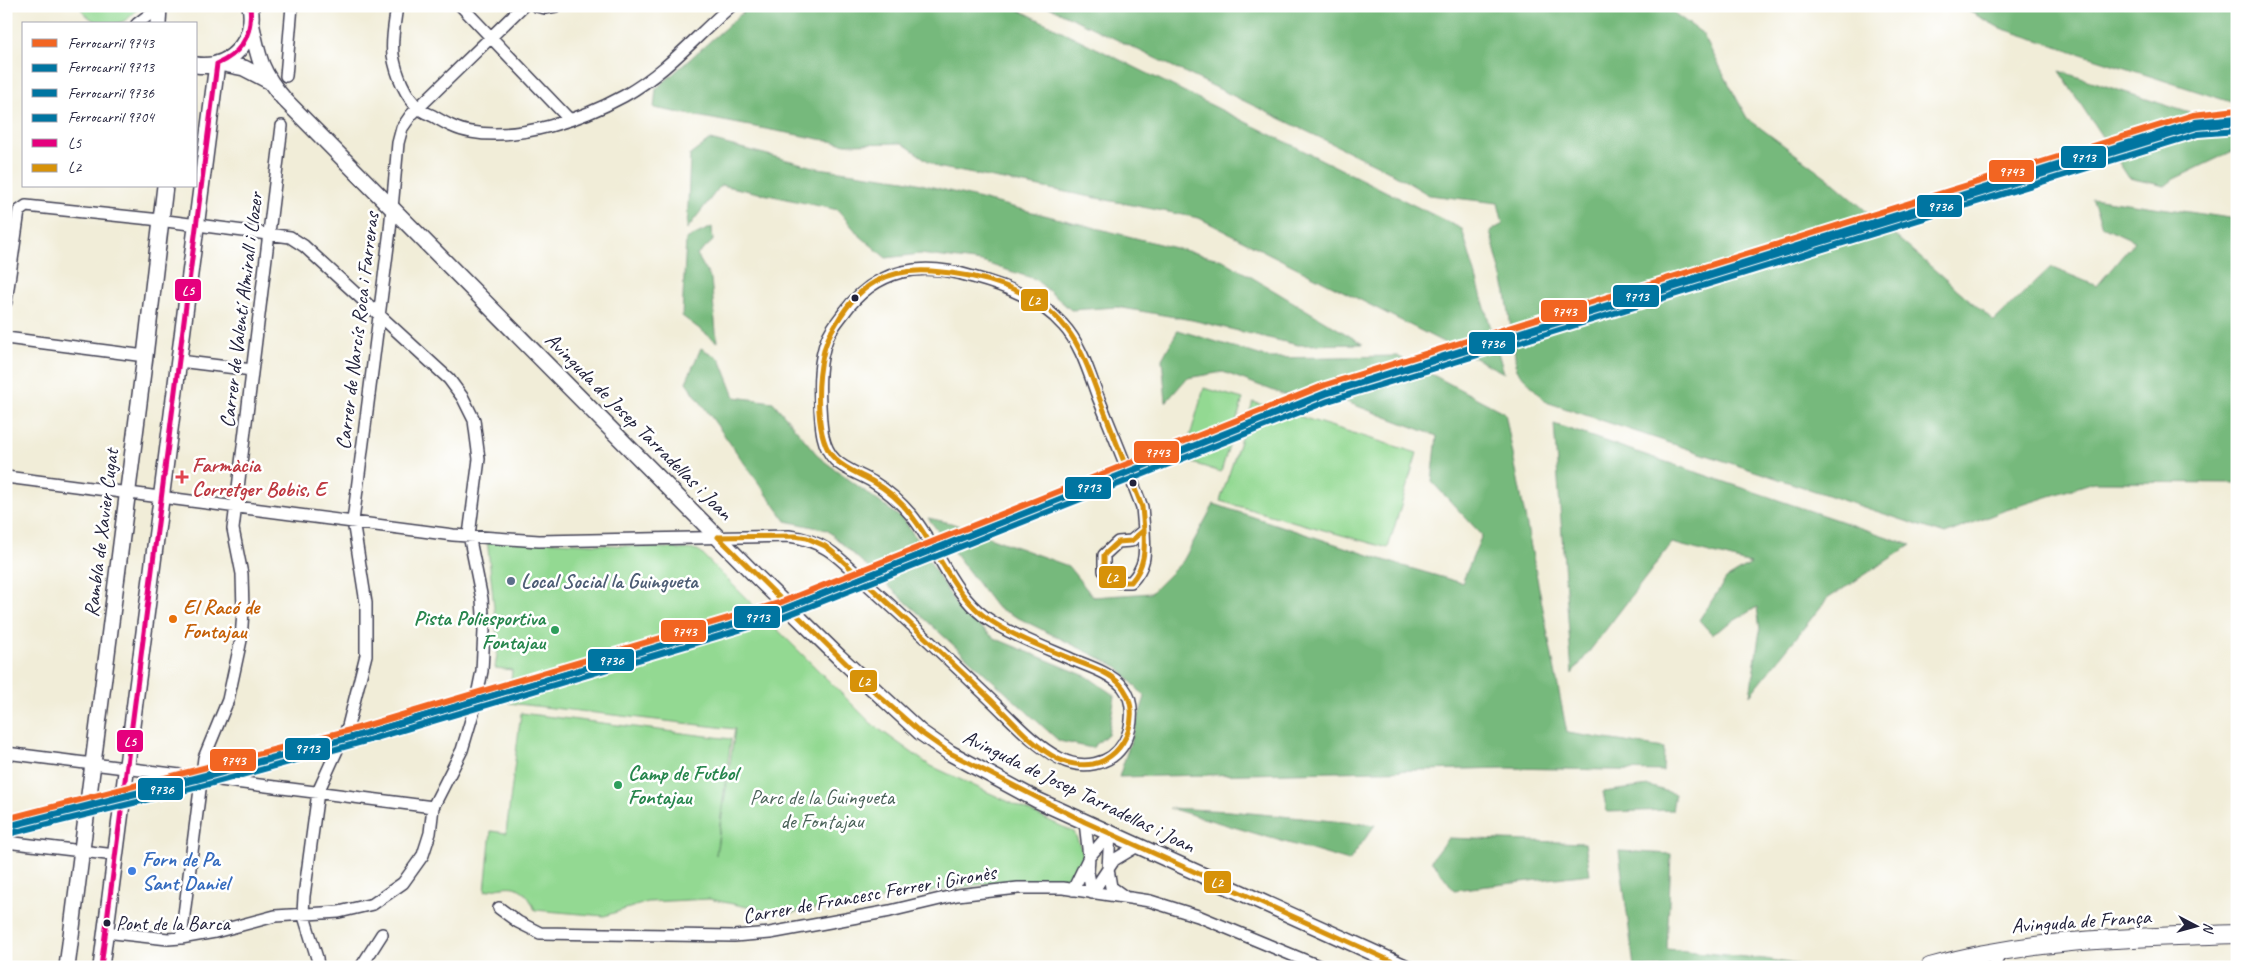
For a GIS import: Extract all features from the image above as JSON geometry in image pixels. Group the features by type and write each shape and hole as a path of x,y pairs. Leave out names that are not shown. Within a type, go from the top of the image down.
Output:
{"main road":[{"path":"158,22 159,6"},
{"path":"101,967 218,63 229,59 240,48 248,35 250,14"},
{"name":"Avinguda de Josep Tarradellas i Joan","path":"250,14 260,65 268,81"},
{"name":"Avinguda de Josep Tarradellas i Joan","path":"198,65 218,63 244,68 268,81 718,537 839,657 920,732 966,762 1085,822 1405,967"},
{"name":"Rambla de Xavier Cugat","path":"67,967 165,188"},
{"name":"Avinguda de França","path":"1930,967 2003,949 2091,941 2237,934"}],"street":[{"path":"139,22 159,6"},
{"path":"286,76 292,6"},
{"path":"397,6 393,56 399,78 419,109 450,126 483,134 518,132 586,115 660,73 731,6"},
{"path":"461,6 570,120"},
{"name":"Carrer de Narcís Roca i Farreras","path":"302,913 318,792 348,726 358,694 366,656 366,603 353,521 400,133 408,120 523,6"},
{"path":"536,6 545,8 556,6"},
{"name":"Carrer de Valentí Almirall i Llozer","path":"181,938 206,751 228,700 242,640 244,611 242,574 233,528 282,126"},
{"path":"6,302 19,211 26,206 161,220 290,238 304,246 449,380 470,410 479,447 469,536 482,599 484,631 482,671 474,710 462,750 433,807 430,833 423,855 410,874 394,890 374,904 350,911 275,916 215,932 181,938 168,939 105,932"},
{"path":"6,476 487,538 539,541 789,536 819,543 832,552 904,616 1018,726 1050,753 1068,762 1088,765 1105,760 1113,756 1122,747 1131,722 1130,704 1124,689 1119,683 1106,674 1039,646 985,617 968,600 943,567 913,517 892,495 836,462 825,446 821,422 821,362 828,337 838,321 860,292 876,280 900,272 941,270 959,273 1018,292 1047,310 1065,326 1081,354 1142,507 1144,530 1145,557 1141,572 1131,582 1118,582 1104,570 1104,555 1118,542 1131,541 1144,530"},
{"path":"10,339 145,356"},
{"path":"179,361 252,370"},
{"path":"471,521 476,530 487,538"},
{"path":"6,753 433,807"},
{"path":"1085,822 1089,857 1088,872 1092,893"},
{"path":"1073,890 1089,857 1110,833"},
{"path":"1110,833 1108,869 1111,886 1127,898"},
{"path":"6,842 115,855"},
{"path":"1092,893 1114,860 1139,846"},
{"name":"Carrer de Francesc Ferrer i Gironès","path":"499,908 518,922 540,933 734,936 770,933 890,911 964,894 1018,888 1063,888 1150,901 1198,916 1320,967"},
{"path":"302,913 317,958 318,967"},
{"path":"361,967 382,934"},
{"path":"1994,967 2003,949"}],"green space":[{"path":"79,6 139,6 133,14 122,22 97,22"},
{"path":"750,6 1011,6 1462,229 1504,373 1199,218 937,167 902,143 846,144 654,108 656,89"},
{"path":"1047,6 1664,6 1702,33 1747,118 1829,179 1994,321 2051,267 2097,286 2135,241 2102,226 2092,198 2237,219 2237,483 2094,482 2003,511 1945,534 1546,402 1517,370 1506,293 1490,231 1503,224 1498,203 1429,195 1387,170"},
{"path":"1959,6 2237,6 2237,104 2000,28"},
{"path":"2059,71 2237,128 2237,149 2174,179 2165,186 2129,178"},
{"path":"710,140 818,168 905,180 1223,260 1363,344 1298,345 1192,320 1117,307 1071,310 1035,279 982,262 920,254 886,258 859,235 838,210 721,185 687,229 690,155"},
{"path":"712,227 713,241 697,255 711,279 717,342 682,316 686,239"},
{"path":"1178,330 1269,358 1397,356 1505,413 1567,733 1664,748 1663,771 1507,768 1119,777 1145,697 1118,667 996,607 928,518 951,523 1068,566 1093,597 1151,593 1183,561 1214,504 1396,564 1462,583 1482,535 1432,482 1437,436 1312,389 1285,395 1223,372 1187,378 1166,402 1162,359"},
{"path":"701,348 720,359 735,397 773,402 820,458 905,521 958,608 994,638 1088,677 1115,696 1108,734 1092,748 1059,741 827,530 786,521 686,382"},
{"path":"1204,388 1243,399 1221,472 1183,460"},
{"path":"1253,402 1417,453 1388,548 1220,501"},
{"path":"1554,424 1911,545 1827,599 1750,695 1760,630 1757,607 1712,634 1699,620 1726,579 1751,564 1672,543 1572,674"},
{"name":"Parc de la Guingueta de Fontajau","path":"487,538 698,550 872,724 929,765 1074,832 1084,855 1070,877 1062,879 997,882 781,914 709,899 648,902 604,916 535,910 526,894 515,887 502,887 485,891 491,831 506,833 521,713 731,739 716,855 735,729 509,703 512,670 495,668 498,648"},
{"path":"1649,786 1675,794 1672,810 1607,812 1603,792"},
{"path":"1169,808 1229,811 1375,825 1349,861"},
{"path":"1448,838 1585,843 1590,874 1454,890 1431,860"},
{"path":"1619,851 1671,854 1667,949 1765,959 1812,967 1634,967"}],"rail line":[{"name":"9743","path":"6,819 358,728 779,603 1325,385 2193,115 2237,110"},
{"name":"9713","path":"8,826 360,735 781,610 1328,392 2195,122 2237,118"},
{"name":"9736","path":"6,827 196,780 360,735 781,610 1326,394 2197,127 2237,123"},
{"name":"9704","path":"8,834 198,787 362,742 783,617 1328,401 2198,134 2237,131"}],"transit line":[{"name":"L5","path":"217,64 233,54 244,41 250,25 250,6"},
{"name":"L5","path":"101,967 217,64"},
{"name":"L2","path":"718,537 795,536 807,538 825,546 943,654 1030,739 1058,759 1075,764 1093,764 1105,760 1123,742 1131,719 1131,706 1120,684 1099,670 1011,633 978,611 957,587 910,513 884,488 839,463 828,450 820,425 819,380 825,346 830,334 846,309 865,289 888,276 901,272 915,271 949,273 987,280 1023,294 1054,314 1079,347 1142,507 1144,530"},
{"name":"L2","path":"1144,530 1142,564 1131,582 1118,582 1104,571 1104,555 1118,542 1131,541 1144,530"},
{"name":"L2","path":"718,537 877,694 920,732 950,753 1085,822 1404,967"}],"place":[{"name":"Farmàcia Corretger Bobis, E","path":"182,477"},
{"name":"Local Social la Guingueta","path":"511,581"},
{"name":"El Racó de Fontajau","path":"173,619"},
{"name":"Pista Poliesportiva Fontajau","path":"555,630"},
{"name":"Camp de Futbol Fontajau","path":"618,785"},
{"name":"Forn de Pa Sant Daniel","path":"132,871"},
{"name":"Pont de la Barca","path":"107,923"}]}
